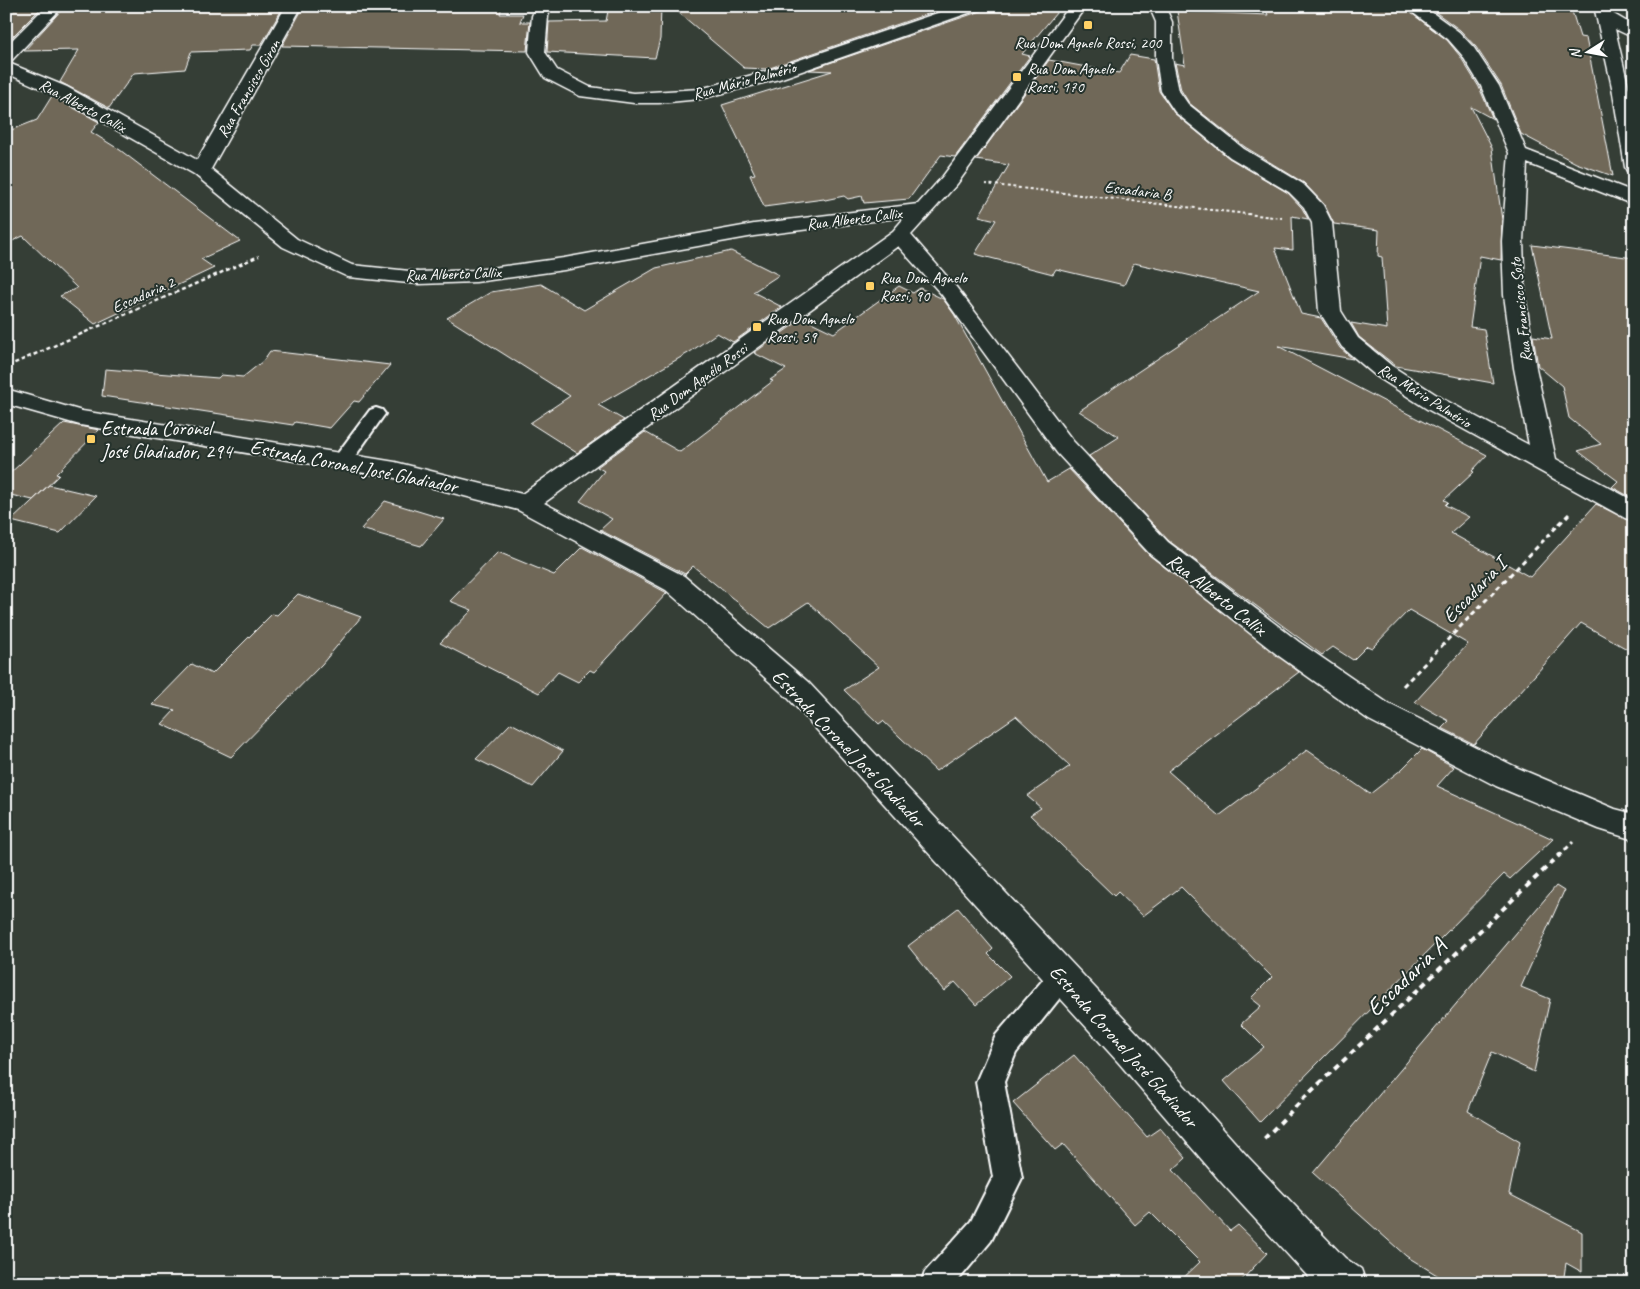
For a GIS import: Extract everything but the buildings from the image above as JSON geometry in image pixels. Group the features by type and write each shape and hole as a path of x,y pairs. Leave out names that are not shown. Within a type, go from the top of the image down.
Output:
{"street":[{"path":"6,56 55,6"},
{"name":"Rua Francisco Giron","path":"201,170 294,6"},
{"name":"Rua Mário Palmério","path":"544,6 540,16 537,52 551,74 586,92 642,98 700,94 773,75 974,6"},
{"name":"Rua Dom Agnélo Rossi","path":"526,504 900,236 950,180 1078,6"},
{"name":"Rua Mário Palmério","path":"1157,6 1164,22 1164,58 1170,91 1181,108 1237,153 1296,188 1313,205 1322,223 1330,311 1350,342 1384,371 1413,390 1593,492 1634,512"},
{"path":"1412,6 1450,31 1468,50 1483,72 1518,153 1634,199"},
{"path":"1603,11 1634,33"},
{"path":"1603,11 1621,87 1634,168"},
{"name":"Rua Alberto Callix","path":"6,67 61,91 201,170 290,243 348,270 419,278 476,276 564,264 754,230 924,209"},
{"name":"Rua Francisco Soto","path":"1518,153 1513,213 1513,271 1522,349 1545,465"},
{"name":"Rua Alberto Callix","path":"900,236 949,292 1065,447 1159,548 1289,649 1379,712 1507,777 1622,824"},
{"name":"Estrada Coronel José Gladiador","path":"6,396 80,418 396,470 526,504 675,583 798,690 1062,976 1235,1170 1331,1272 1347,1283"}],"lane":[{"path":"342,461 376,414"},
{"path":"936,1283 981,1231 1008,1178 990,1082 1006,1044 1062,976"}],"path":[{"name":"Escadaria B","path":"950,180 1322,223"},
{"name":"Escadaria 2","path":"6,366 290,243"},
{"name":"Escadaria I","path":"1379,712 1576,506 1593,492"},
{"name":"Escadaria A","path":"1235,1170 1302,1100 1575,840 1622,824"}],"place":[{"name":"Rua Dom Agnelo Rossi, 200","path":"1088,25"},
{"name":"Rua Dom Agnelo Rossi, 170","path":"1017,77"},
{"name":"Rua Dom Agnelo Rossi, 90","path":"870,286"},
{"name":"Rua Dom Agnelo Rossi, 59","path":"757,327"},
{"name":"Estrada Coronel José Gladiador, 294","path":"91,439"}]}
